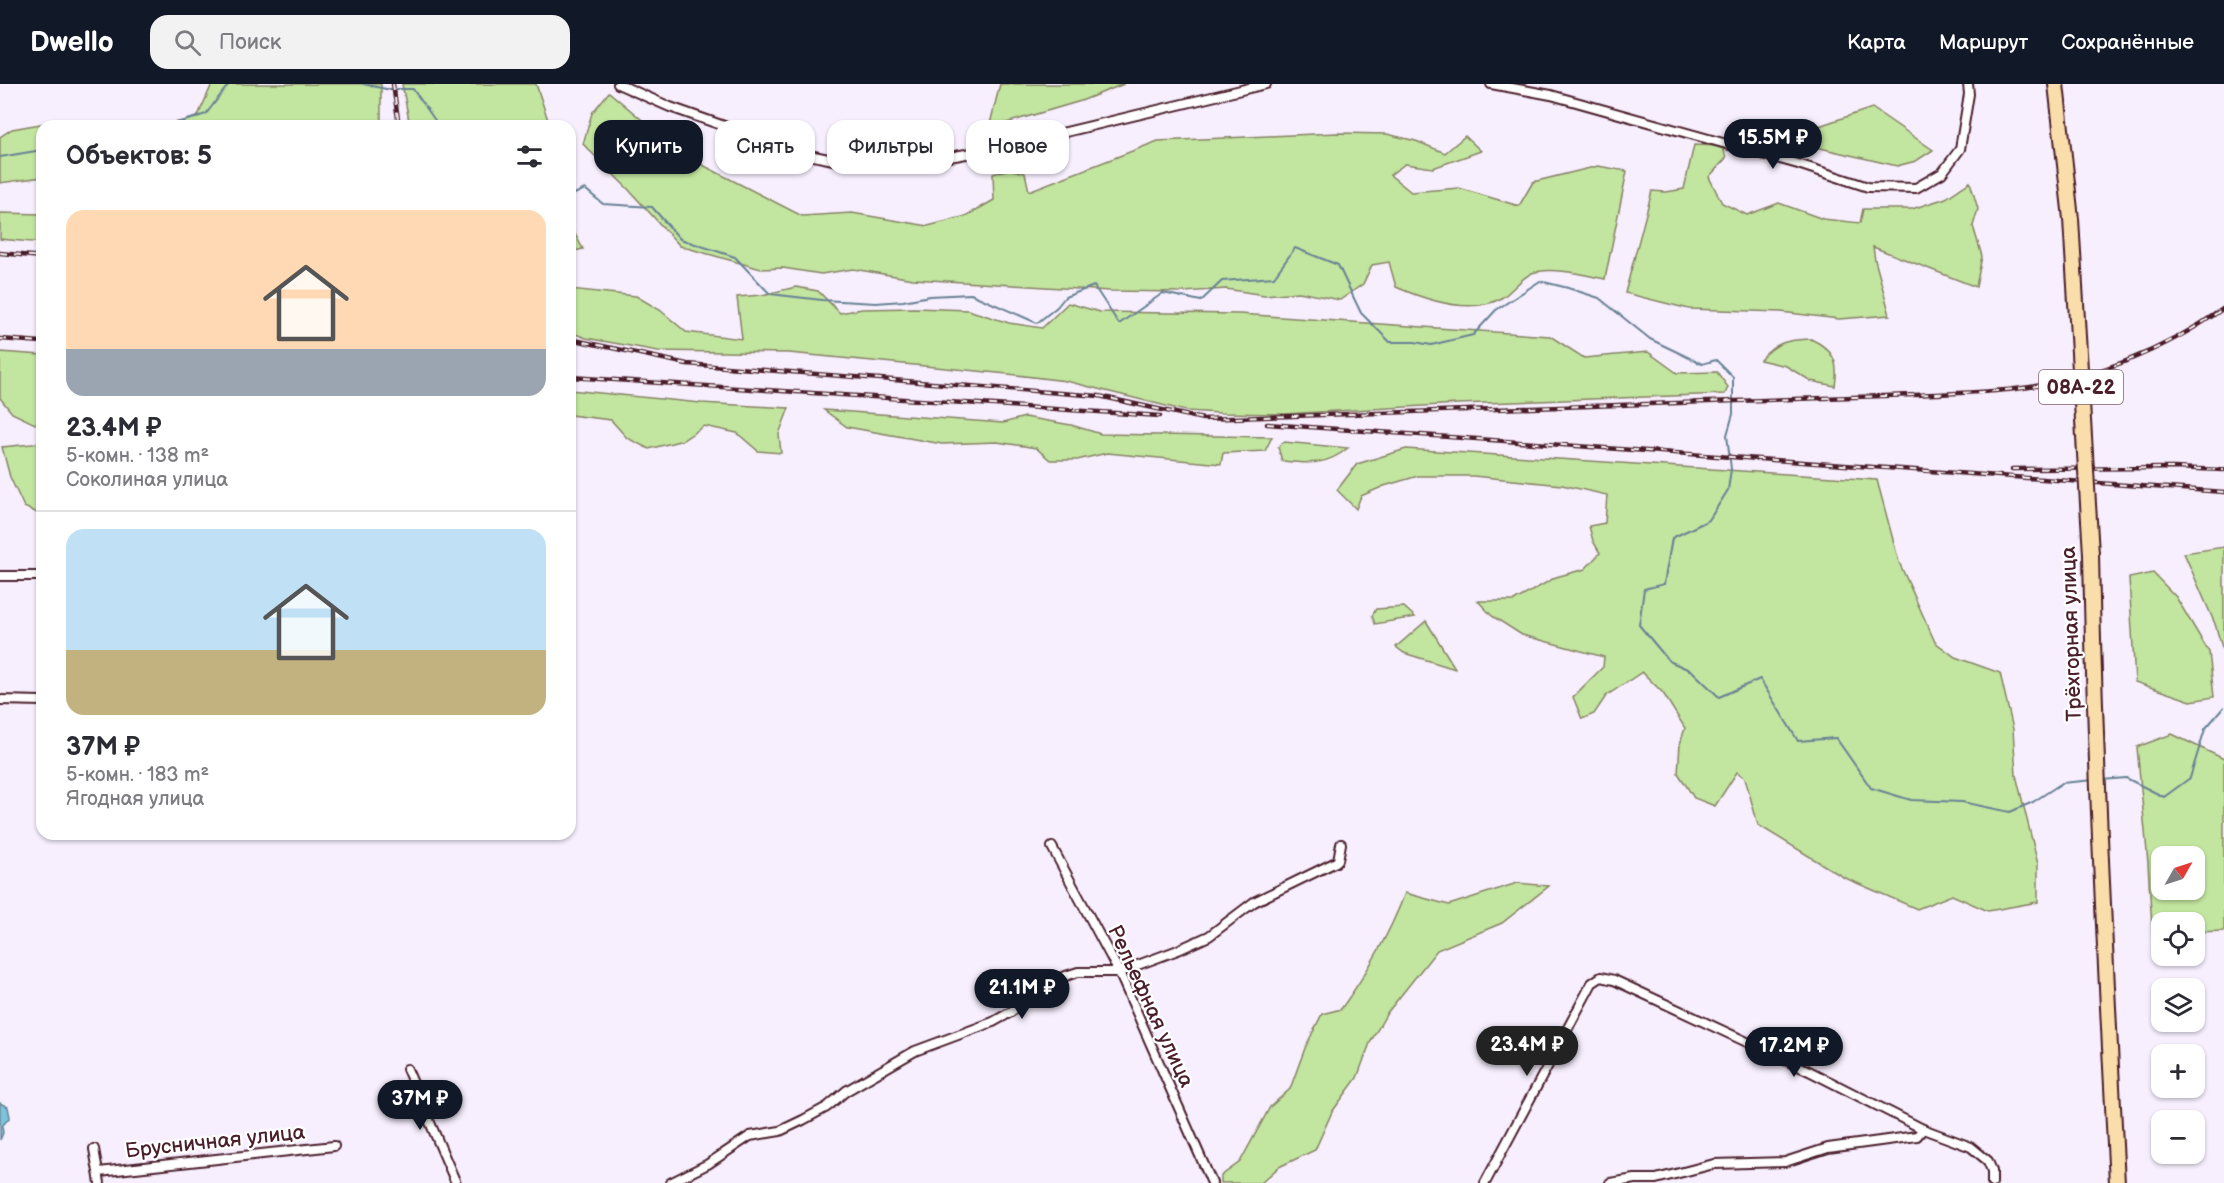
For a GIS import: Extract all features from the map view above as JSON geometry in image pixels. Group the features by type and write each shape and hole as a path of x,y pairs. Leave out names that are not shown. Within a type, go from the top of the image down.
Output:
{"highway":[{"name":"Трёхгорная улица","path":"2056,84 2071,219 2091,554 2094,724 2101,827 2102,897 2117,1183"}],"street":[{"path":"618,84 670,107 804,154 843,162 877,164 922,162 999,148 1266,84"},
{"path":"1491,84 1551,94 1798,164 1868,187 1916,188 1942,173 1960,149 1969,94 1968,84"},
{"path":"0,576 36,576"},
{"path":"0,700 36,701"},
{"path":"670,1183 708,1164 750,1136 780,1131 804,1120 827,1107 846,1091 915,1051 993,1022 1011,1012 1047,982 1078,972 1119,972 1209,936 1228,924 1240,911 1254,902 1336,862 1341,844"},
{"name":"Рельефная улица","path":"1052,847 1119,972 1212,1183"},
{"path":"1485,1183 1592,983 1601,977 1614,980 1809,1071 1923,1129 1971,1147 1988,1161 1992,1170 1992,1183"},
{"path":"407,1069 456,1183"},
{"path":"1610,1183 1635,1179 1656,1181 1714,1164 1785,1162 1828,1148 1917,1136 1923,1129"},
{"name":"Брусничная улица","path":"99,1172 334,1146"},
{"path":"94,1149 100,1183"}],"green space":[{"path":"212,84 381,84 381,120 187,120 197,118"},
{"path":"402,84 536,84 548,120 409,120"},
{"path":"1000,84 1124,84 1081,101 1016,120 991,120"},
{"path":"609,92 642,120 594,120 594,155 583,144 592,113"},
{"path":"1872,108 1933,150 1916,161 1897,166 1803,144 1819,126"},
{"path":"36,125 36,178 0,183 0,137 12,129"},
{"path":"1338,133 1387,134 1416,141 1445,153 1465,136 1481,151 1433,168 1405,164 1390,175 1411,192 1459,188 1519,206 1533,182 1598,166 1627,171 1605,279 1568,272 1540,271 1528,275 1503,297 1491,303 1464,306 1435,301 1396,287 1389,262 1372,265 1363,284 1340,300 1299,292 1264,295 1226,289 1184,292 1110,291 913,279 853,269 821,274 783,268 761,269 680,246 613,174 703,174 703,165 715,171 715,174 720,174 802,216 852,213 928,226 966,216 994,200 993,174 1025,174 1029,191 1158,141"},
{"path":"1694,145 1723,146 1726,158 1709,177 1722,203 1747,215 1779,203 1823,219 1860,223 1863,209 1912,209 1946,198 1970,182 1978,209 1973,226 1982,256 1976,287 1873,247 1890,315 1839,319 1781,312 1689,309 1625,293 1652,191 1666,192 1684,189"},
{"path":"0,213 36,214 36,242 0,239"},
{"path":"576,236 583,249 576,251"},
{"path":"796,287 818,291 840,313 862,309 968,310 1009,323 1042,328 1068,303 1100,312 1240,314 1550,336 1584,358 1648,352 1677,373 1717,372 1728,387 1725,394 1458,404 1285,414 1220,413 1186,411 1066,381 789,353 658,351 576,334 576,290 636,296 660,310 686,332 742,339 737,297 762,295"},
{"path":"1811,339 1830,352 1835,363 1835,386 1811,381 1786,366 1760,360 1777,345"},
{"path":"0,352 36,355 36,423 12,413 0,398"},
{"path":"576,391 701,403 789,408 779,434 781,453 758,451 737,433 704,426 683,440 649,449 627,438 611,420 576,416"},
{"path":"824,410 1003,423 1025,417 1071,425 1101,434 1272,437 1265,451 1223,453 1221,464 1107,453 1077,460 1050,460 1036,448 997,442 942,444 847,427"},
{"path":"1284,442 1348,448 1325,461 1292,462 1282,461 1278,447"},
{"path":"36,444 36,512 24,507 10,477 2,447"},
{"path":"1406,449 1877,480 1899,562 1935,642 1955,657 2000,673 2013,729 2016,775 2038,864 2038,902 1988,911 1952,895 1917,909 1843,877 1758,825 1745,778 1737,772 1715,806 1694,798 1678,773 1680,744 1685,728 1663,693 1642,672 1606,696 1594,714 1582,719 1573,697 1603,667 1604,657 1522,635 1492,616 1478,601 1514,601 1556,577 1585,569 1600,553 1593,541 1589,526 1605,523 1607,495 1562,485 1473,476 1418,476 1384,486 1361,496 1356,509 1337,490 1357,464"},
{"path":"2224,547 2224,654 2215,624 2184,553"},
{"path":"2153,573 2176,597 2209,652 2214,697 2191,701 2135,682 2129,578"},
{"path":"1404,607 1415,617 1375,624 1372,616 1376,609"},
{"path":"1426,621 1455,669 1404,653 1396,647"},
{"path":"2172,734 2224,759 2224,931 2205,932 2205,912 2151,912 2137,747"},
{"path":"1517,883 1549,886 1502,923 1437,950 1387,1013 1370,1043 1357,1078 1332,1112 1315,1150 1279,1167 1261,1183 1221,1183 1221,1176 1240,1162 1270,1107 1290,1089 1305,1048 1322,1014 1341,1009 1360,982 1385,939 1405,893 1449,905"}],"water":[{"path":"0,1103 8,1107 10,1117 2,1126 3,1133 0,1140"}],"waterway":[{"path":"188,120 206,114 229,84"},
{"path":"363,84 386,89 413,89 435,120"},
{"path":"0,157 36,151"},
{"path":"576,193 585,189 603,204 652,207 680,239 735,257 770,294 876,303 930,296 971,294 1037,323 1057,307 1065,297 1094,286 1119,324 1163,293 1201,301 1222,281 1274,277 1295,248 1338,265 1361,313 1390,342 1415,342 1431,345 1473,335 1496,310 1540,281 1599,298 1650,339 1702,364 1716,360 1733,377 1733,414 1727,435 1731,469 1728,490 1709,520 1672,538 1664,584 1644,589 1639,625 1669,661 1692,671 1719,697 1760,679 1798,741 1836,738 1871,788 1911,800 1962,802 2010,812 2033,802 2062,783 2094,780"},
{"path":"2102,780 2126,778 2164,797 2190,778 2205,729 2224,707"}],"railway":[{"path":"393,84 398,120"},
{"path":"0,253 36,256"},
{"path":"576,340 687,364 1099,396 1203,419 1914,395 2015,389 2070,379 2125,362 2176,338 2224,308"},
{"path":"0,339 36,342"},
{"path":"576,377 1160,416"},
{"path":"1267,424 2224,492"},
{"path":"2012,469 2224,470"}]}
